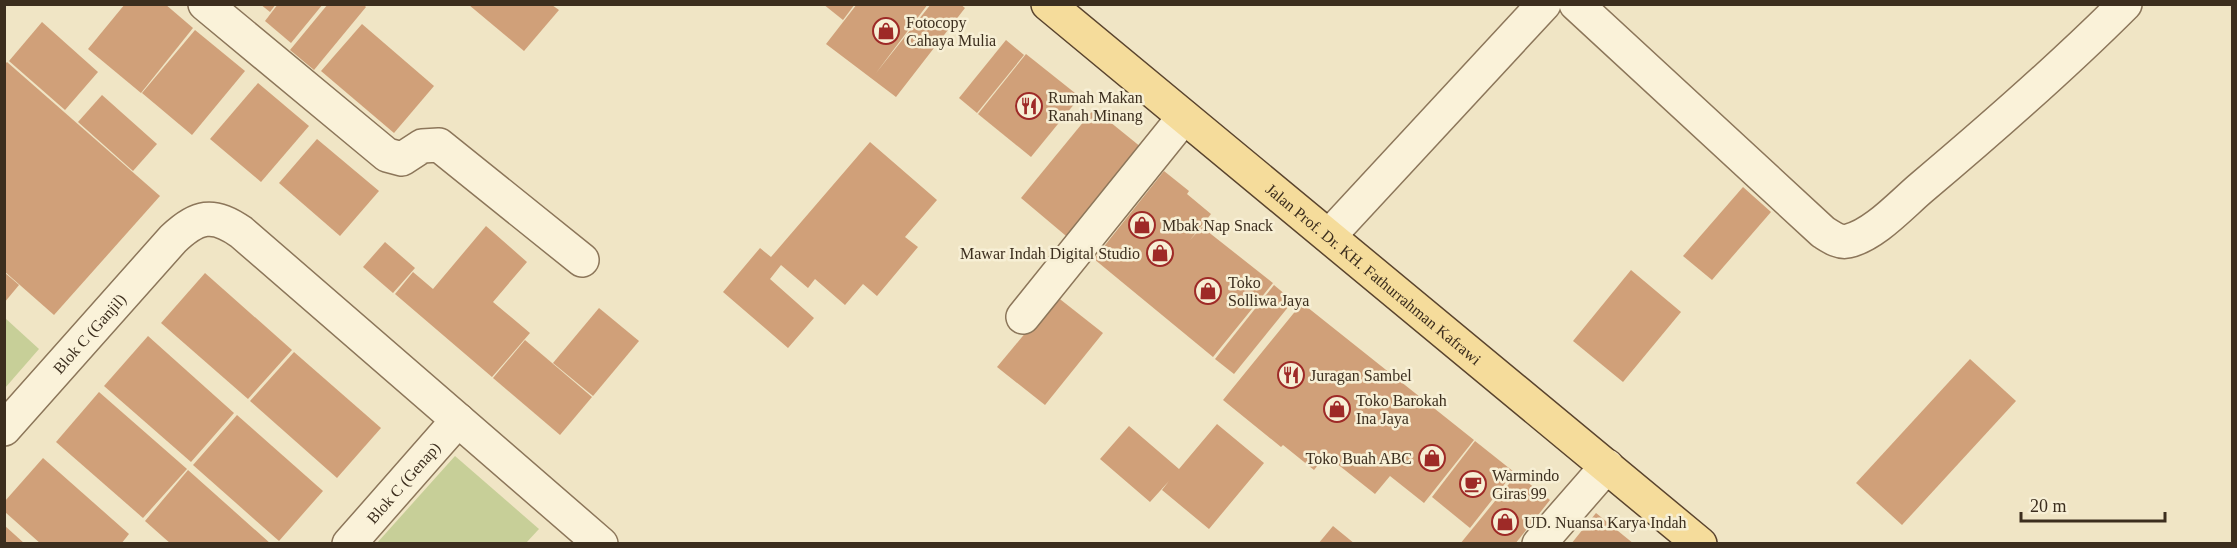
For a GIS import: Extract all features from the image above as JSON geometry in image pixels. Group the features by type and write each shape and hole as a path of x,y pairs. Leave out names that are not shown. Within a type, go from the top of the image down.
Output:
{"main road":[{"name":"Jalan Prof. Dr. KH. Fathurrahman Kafrawi","path":"1048,4 1700,543"}],"street":[{"path":"206,4 387,155 402,159 422,146 439,145 582,260"},
{"path":"1329,236 1544,4"},
{"path":"1576,4 1823,232 1835,240 1847,242 1868,232 1957,158 2053,74 2125,4"},
{"path":"1023,317 1184,117"},
{"name":"Blok C (Ganjil)","path":"4,429 173,239 191,223 214,219 230,225 458,420 580,537"},
{"name":"Blok C (Genap)","path":"349,543 458,420"},
{"path":"1539,543 1607,466"}],"green space":[{"path":"5,318 39,349 5,388"},
{"path":"455,456 539,529 526,543 377,543"}],"building":[{"path":"125,4 165,4 193,28 141,93 88,49"},
{"path":"260,4 276,4 270,12"},
{"path":"278,4 323,4 291,43 265,21"},
{"path":"328,4 363,4 366,7 314,70 290,50"},
{"path":"823,4 855,4 843,20"},
{"path":"857,4 928,4 876,73 931,4 960,4 965,8 896,97 826,44"},
{"path":"469,5 552,5 559,10 524,51"},
{"path":"42,22 98,72 65,110 9,61"},
{"path":"362,24 434,86 394,133 321,71"},
{"path":"195,30 245,71 192,135 142,93"},
{"path":"1006,40 1024,55 977,113 959,98"},
{"name":"Rumah Makan Ranah Minang","path":"1026,54 1080,97 1031,157 978,114"},
{"path":"7,62 160,196 54,315 4,271 4,65"},
{"path":"258,83 309,126 261,182 210,139"},
{"path":"102,95 157,144 133,171 78,122"},
{"path":"1094,109 1152,156 1078,246 1021,198"},
{"path":"317,139 379,191 340,236 279,183"},
{"path":"870,142 937,200 905,237 918,247 877,296 863,284 845,305 815,279 808,288 781,265 770,279 814,318 788,348 723,292 760,248 771,257"},
{"path":"1164,171 1189,191 1187,194 1211,214 1190,240 1202,227 1273,283 1213,357 1094,259"},
{"path":"1743,187 1771,212 1712,280 1683,256"},
{"path":"486,226 527,262 493,302 530,333 492,377 395,294 413,272 433,289"},
{"path":"385,242 415,268 393,293 363,267"},
{"path":"1631,270 1681,312 1623,382 1573,341"},
{"path":"4,272 19,285 4,303"},
{"path":"205,273 292,350 248,399 161,323"},
{"path":"1274,285 1293,301 1234,374 1215,359"},
{"path":"1056,296 1103,333 1045,405 997,367"},
{"path":"1302,303 1474,440 1424,503 1390,476 1375,494 1326,455 1314,470 1283,445 1281,447 1223,400"},
{"path":"599,308 639,341 593,396 553,363"},
{"path":"148,336 234,413 191,462 104,386"},
{"path":"525,340 592,397 560,435 493,378"},
{"path":"294,352 381,428 337,478 250,401"},
{"path":"1970,359 2016,401 1902,525 1856,483"},
{"path":"99,392 187,469 143,518 56,442"},
{"path":"237,415 323,491 279,541 193,465"},
{"path":"1217,424 1264,463 1209,529 1162,490 1169,481 1150,502 1100,459 1129,426 1179,469"},
{"name":"Warmindo Giras 99","path":"1475,441 1514,472 1470,528 1432,497"},
{"path":"43,458 129,534 121,544 41,544 5,512 5,501"},
{"path":"188,470 271,544 171,544 145,521"},
{"name":"UD. Nuansa Karya Indah","path":"1517,474 1550,500 1515,544 1460,544"},
{"path":"1596,513 1634,544 1571,544"},
{"path":"4,525 25,544 4,544"},
{"path":"1333,526 1355,544 1318,544"}],"place":[{"name":"Fotocopy Cahaya Mulia","path":"886,31"},
{"name":"Rumah Makan Ranah Minang","path":"1029,106"},
{"name":"Mbak Nap Snack","path":"1142,225"},
{"name":"Mawar Indah Digital Studio","path":"1160,253"},
{"name":"Toko Solliwa Jaya","path":"1208,291"},
{"name":"Juragan Sambel","path":"1291,375"},
{"name":"Toko Barokah Ina Jaya","path":"1337,409"},
{"name":"Toko Buah ABC","path":"1432,458"},
{"name":"Warmindo Giras 99","path":"1473,484"},
{"name":"UD. Nuansa Karya Indah","path":"1505,522"}]}
